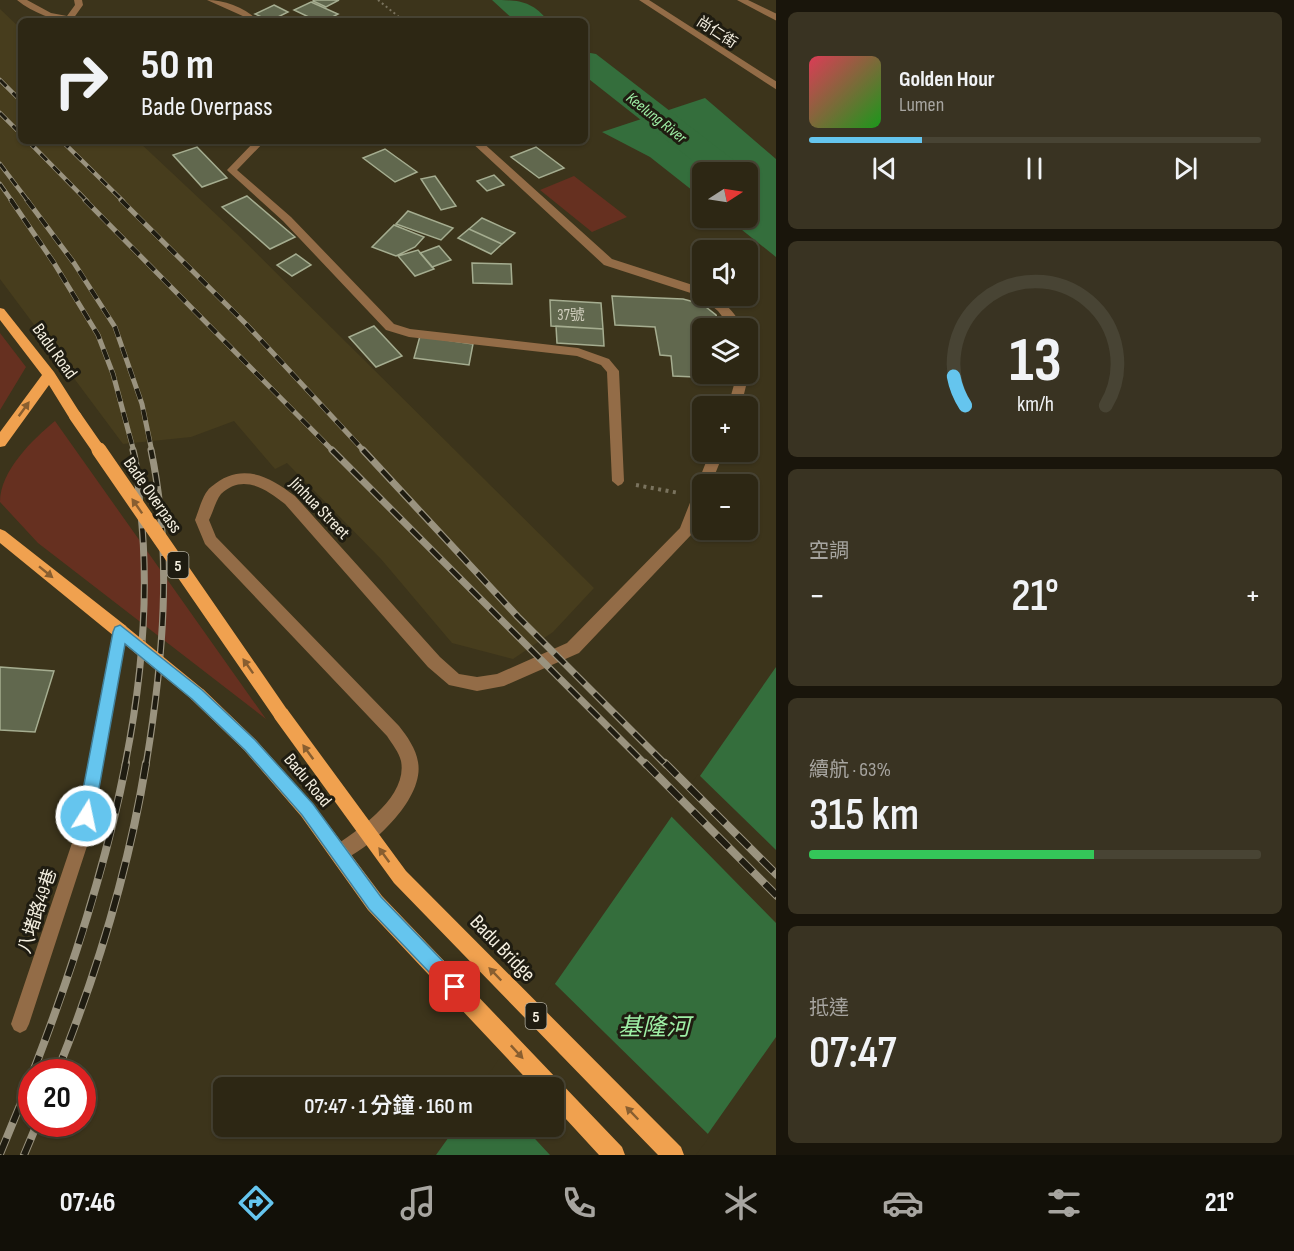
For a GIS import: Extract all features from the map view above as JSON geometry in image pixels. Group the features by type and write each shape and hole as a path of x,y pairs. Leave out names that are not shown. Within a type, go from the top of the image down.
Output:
{"main road":[{"name":"Badu Road","path":"0,312 49,375 75,416"},
{"path":"0,442 49,375"},
{"name":"Bade Overpass","path":"75,416 281,714"},
{"name":"5","path":"0,535 120,632"},
{"name":"Badu Road","path":"120,632 197,694 250,745 307,810 375,903 540,1077"},
{"name":"Badu Road","path":"281,714 400,877"},
{"name":"Badu Bridge","path":"400,877 673,1155"},
{"path":"564,1102 614,1155"}],"street":[{"name":"尚仁街","path":"643,0 776,86"},
{"path":"741,0 776,18"},
{"path":"478,144 594,252 608,262 623,270 692,288"},
{"path":"719,306 730,318"},
{"name":"Jinhua Street","path":"368,833 399,800 408,782 410,765 404,747 393,731 210,540 202,520 215,491 234,480 251,477 290,500 434,662 455,680 477,684 498,681 573,648 686,531 692,516"},
{"path":"339,853 368,833"}],"lane":[{"path":"21,0 49,15 62,18"},
{"path":"72,18 79,5 78,0"},
{"path":"211,0 251,18"},
{"path":"258,144 250,153 237,161 232,170 287,219 390,327 409,333 578,352 605,362 613,371 618,482"},
{"name":"八堵路49巷","path":"20,1024 82,837 120,632"}],"path":[{"path":"378,0 400,18"},
{"path":"618,482 692,489"}],"shaded area":[{"path":"0,9 18,26 18,144 141,144 237,234 594,588 553,632 513,659 452,643 381,559 287,463 275,469 234,421 191,437 123,444 0,279"},
{"path":"574,176 627,217 592,232 540,190"},
{"path":"0,333 26,367 0,410"},
{"path":"55,421 266,719 38,543 0,502 1,490 12,467 28,446"}],"water":[{"path":"705,98 776,159 776,257 758,243 758,240 755,240 740,228 758,228 758,162 692,162 692,190 650,157 602,132"},
{"name":"基隆河","path":"776,667 776,1037 693,1155 436,1155 449,1137 564,1137 564,1077 490,1077"}],"pier":[{"path":"698,774 776,850 776,923 670,815"},
{"path":"553,982 710,1136 696,1155 550,1155 533,1137 564,1137 564,1077 486,1077"}],"building":[{"path":"314,0 339,0 326,7"},
{"path":"311,2 338,14 331,18 311,18 294,10"},
{"path":"274,5 288,12 276,18 264,18 255,14"},
{"path":"197,147 227,178 202,187 173,155"},
{"path":"536,147 564,168 539,178 511,157"},
{"path":"385,149 417,172 395,182 363,158"},
{"path":"494,175 504,185 487,191 477,181"},
{"path":"435,176 456,206 441,210 421,179"},
{"path":"247,196 295,237 270,249 222,207"},
{"path":"408,211 453,228 441,240 396,224"},
{"path":"482,218 515,233 502,244 469,229"},
{"path":"394,225 424,237 415,247 396,256 372,247"},
{"path":"469,229 502,244 491,254 458,238"},
{"path":"439,246 451,260 432,267 420,253"},
{"path":"418,250 434,269 415,276 398,256"},
{"path":"296,254 311,265 292,276 277,265"},
{"path":"472,263 511,264 512,284 473,283"},
{"path":"612,296 683,299 692,301 692,306 705,306 717,318 692,318 692,377 673,376 671,356 660,355 655,327 615,325"},
{"path":"550,300 601,303 603,329 551,326"},
{"path":"374,326 402,356 376,367 349,337"},
{"path":"556,326 603,329 604,346 557,343"},
{"path":"420,336 473,344 469,365 414,358"},
{"path":"0,667 54,671 35,732 0,730"}],"waterway":[{"name":"Keelung River","path":"506,0 529,18"},
{"name":"Keelung River","path":"588,63 715,162"}],"railway":[{"path":"0,80 18,98"},
{"path":"0,113 18,131"},
{"path":"31,144 87,201"},
{"path":"65,144 123,201"},
{"path":"0,164 28,201"},
{"path":"0,184 12,201"},
{"path":"11,200 54,263 98,335 113,374 134,452"},
{"path":"27,200 74,263 115,327 142,404 152,452"},
{"path":"85,200 334,452"},
{"path":"121,200 246,324 365,452"},
{"path":"125,765 140,668 144,603 143,538 133,450"},
{"path":"146,765 161,647 164,568 158,489 151,450"},
{"path":"332,450 646,765"},
{"path":"363,450 518,617 666,765"},
{"path":"38,1059 98,881 126,763"},
{"path":"62,1059 110,920 131,842 146,763"},
{"path":"645,763 776,895"},
{"path":"665,763 776,874"},
{"path":"0,1154 18,1110"},
{"path":"24,1155 32,1137"}],"route":[{"path":"86,816 120,632 197,694 250,745 307,810 375,903 455,987"}]}
